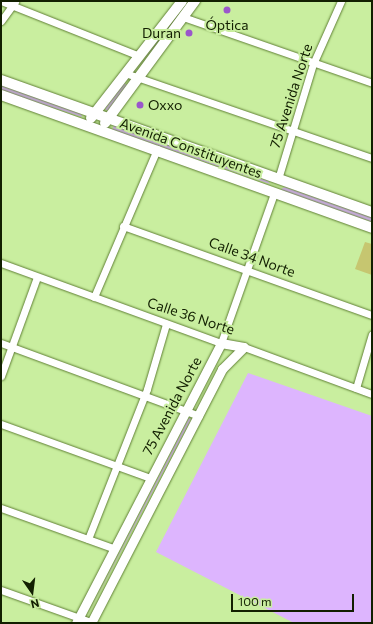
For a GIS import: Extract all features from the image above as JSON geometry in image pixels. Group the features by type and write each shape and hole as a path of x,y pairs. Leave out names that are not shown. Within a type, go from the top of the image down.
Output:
{"main road":[{"path":"86,124 182,1"},
{"path":"100,129 195,1"},
{"name":"Avenida Constituyentes","path":"1,80 372,212"},
{"name":"Avenida Constituyentes","path":"1,95 157,149 372,228"}],"street":[{"path":"1,1 15,3 139,56"},
{"name":"75 Avenida Norte","path":"278,179 314,64 341,1"},
{"path":"1,21 15,3"},
{"path":"183,17 372,83"},
{"path":"125,73 372,158"},
{"path":"94,296 157,149"},
{"name":"75 Avenida Norte","path":"77,620 113,548 221,343 274,193"},
{"name":"Calle 34 Norte","path":"123,226 248,268 372,315"},
{"name":"Calle 36 Norte","path":"1,264 94,296 166,324 221,343 244,347 372,394"},
{"path":"1,376 37,277"},
{"path":"88,539 144,395 166,324"},
{"path":"356,388 372,334"},
{"path":"1,344 199,416"},
{"name":"75 Avenida Norte","path":"91,622 222,369 244,347"},
{"path":"1,424 150,478"},
{"path":"1,508 113,548"},
{"path":"1,590 77,620 91,622"}],"shaded area":[{"path":"188,1 191,1 133,73"},
{"path":"124,83 127,85 108,111 105,109"},
{"path":"1,85 81,113 82,117 1,91"},
{"path":"114,125 268,181 270,184 112,130"},
{"path":"285,187 372,217 372,222 284,192 281,189"},
{"path":"248,373 372,416 372,623 294,623 156,552"},
{"path":"189,418 191,419 89,612"}],"building":[{"path":"365,242 372,244 372,275 355,269"}],"place":[{"name":"Óptica","path":"227,10"},
{"name":"Duran","path":"189,33"},
{"name":"Oxxo","path":"140,105"}]}
